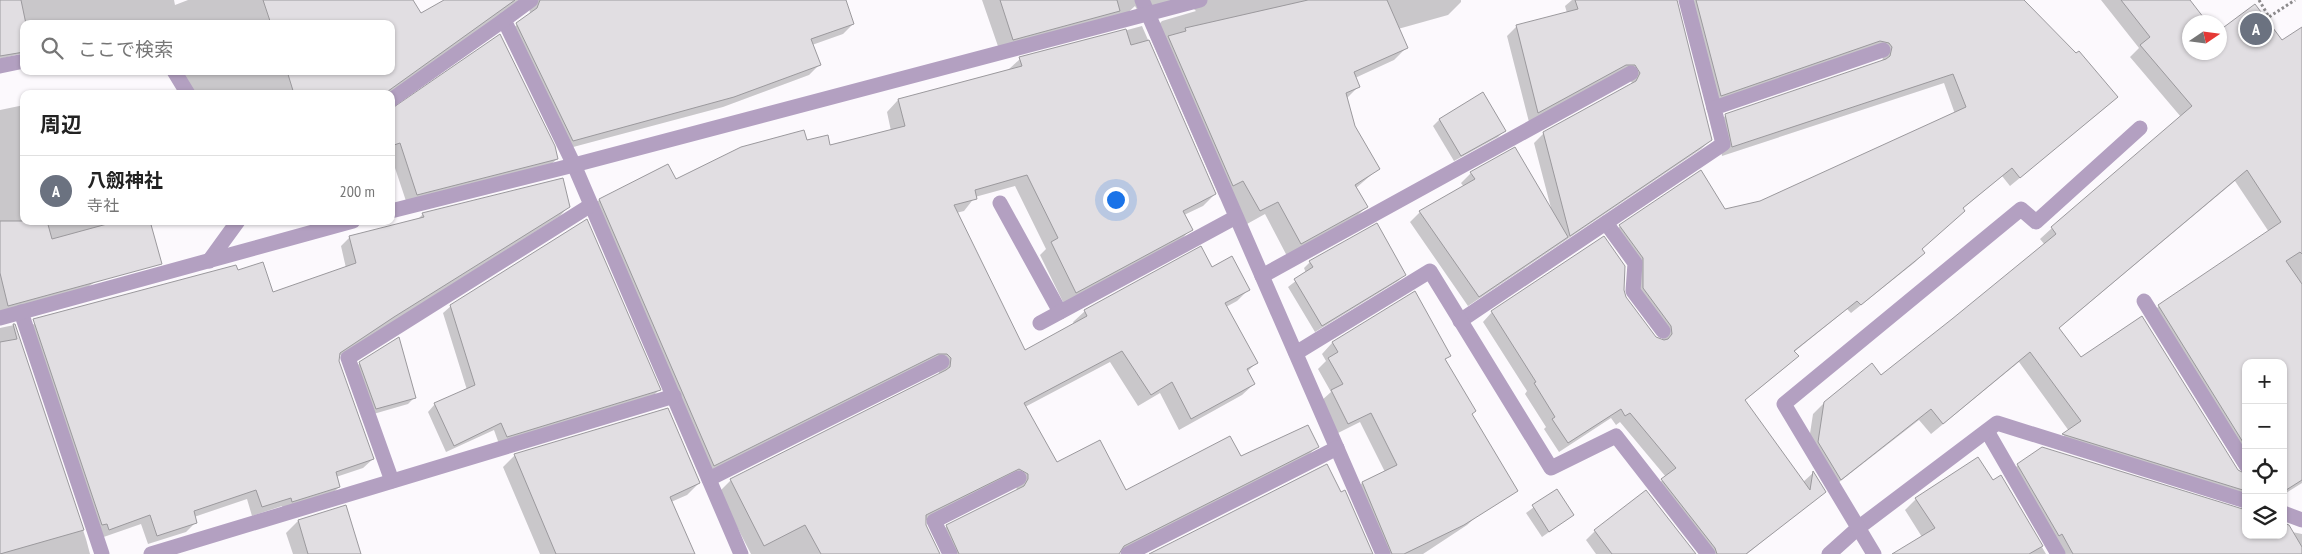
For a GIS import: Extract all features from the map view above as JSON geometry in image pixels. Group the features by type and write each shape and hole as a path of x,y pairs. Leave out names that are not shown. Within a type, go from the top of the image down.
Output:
{"street":[{"path":"395,97 531,0"},
{"path":"395,210 574,165 1145,7 1200,0"},
{"path":"1460,321 1723,144 1686,0"},
{"path":"1145,7 1384,554"},
{"path":"504,20 574,165 741,554"},
{"path":"1714,108 1883,50"},
{"path":"0,66 20,62"},
{"path":"1262,276 1631,73"},
{"path":"176,75 186,90"},
{"path":"1874,554 1784,404 2022,208 2036,222 2140,128"},
{"path":"1000,203 1060,312"},
{"path":"392,481 348,358 591,205"},
{"path":"1040,323 1236,218"},
{"path":"1606,223 1634,263 1632,291 1663,331"},
{"path":"209,261 235,225"},
{"path":"0,318 339,225"},
{"path":"1296,353 1430,271 1551,468 1616,436 1708,554"},
{"path":"2144,301 2242,459"},
{"path":"21,312 102,554"},
{"path":"709,479 942,362"},
{"path":"151,554 674,396"},
{"path":"1829,554 1858,528 1996,423 2242,500"},
{"path":"1987,431 2058,554"},
{"path":"1128,554 1337,448"},
{"path":"950,554 934,521 1019,478"},
{"path":"2287,514 2302,520"}],"path":[{"path":"2259,0 2269,17 2295,0"}],"building":[{"path":"0,0 21,0 25,20 20,20 20,53 0,56"},
{"path":"263,0 413,0 421,13 444,0 515,0 390,90 293,90 288,75 395,75 395,20 270,20"},
{"path":"540,0 846,0 854,24 811,39 821,65 734,97 573,141 516,23 537,8"},
{"path":"1000,0 1117,0 1120,11 1013,40"},
{"path":"1308,0 1387,0 1408,48 1354,72 1360,87 1346,93 1355,126 1380,169 1355,185 1368,207 1301,244 1278,202 1260,211 1243,181 1233,186 1168,36 1186,31 1185,28"},
{"path":"1575,0 1677,0 1712,140 1570,236 1543,132 1636,81 1640,73 1635,65 1626,65 1538,113 1516,25 1578,9"},
{"path":"1696,0 2024,0 2076,53 2079,51 2118,97 2020,178 2012,168 1963,208 1965,211 1922,249 1925,253 1861,305 1857,301 1794,351 1799,356 1745,400 1810,490 1813,471 1826,492 1746,554 1717,554 1715,548 1661,479 1676,468 1630,413 1625,416 1621,409 1568,443 1552,419 1555,417 1534,383 1536,382 1491,311 1604,236 1625,266 1624,290 1626,297 1656,337 1664,340 1668,339 1672,334 1671,326 1643,288 1643,258 1619,225 1701,170 1725,209 1760,201 1966,107 1953,74 1732,147 1725,114 1886,59 1890,56 1892,47 1889,43 1880,41 1721,96"},
{"path":"2121,0 2190,0 2202,15 2182,15 2182,60 2227,60 2227,25 2255,4 2282,40 2302,27 2302,254 2300,252 2286,261 2302,284 2302,480 2287,489 2287,359 2242,359 2242,441 2158,305 2281,222 2247,170 2059,328 2081,357 2142,316 2238,470 2242,472 2242,490 2062,434 2081,421 2030,352 1943,424 1931,409 1841,480 1818,442 1824,402 1872,363 1881,375 1952,319 2056,234 2051,227 2192,106 2140,45 2150,37"},
{"path":"1126,29 1131,45 1149,40 1216,194 1183,211 1193,230 1076,293 1051,242 1058,238 1027,175 975,190 977,199 954,205 1025,350 1087,316 1084,310 1201,246 1212,267 1232,256 1250,290 1225,303 1258,363 1247,369 1255,384 1191,419 1172,382 1151,395 1122,351 1024,403 1057,462 1100,440 1126,490 1230,436 1241,456 1308,425 1319,447 1124,546 1119,554 959,554 946,525 1024,486 1028,479 1028,474 1019,469 926,515 926,525 940,554 821,554 805,525 764,546 730,479 946,370 950,367 951,358 947,354 938,354 714,466 599,199 668,164 676,179 741,147 804,130 807,140 828,135 830,145 905,126 898,99 1022,66 1019,57"},
{"path":"500,34 555,146 558,159 417,195 400,143 395,145 395,106"},
{"path":"1483,92 1506,131 1461,156 1439,119"},
{"path":"1515,147 1568,237 1479,297 1419,211 1475,179 1470,172"},
{"path":"563,178 570,207 340,353 339,361 374,459 336,472 340,487 292,502 291,498 262,507 256,490 194,511 197,523 157,536 150,515 109,530 107,524 102,525 33,319 236,265 238,270 263,262 273,292 356,263 349,236 424,217 422,213"},
{"path":"587,219 661,390 507,437 501,423 454,446 434,403 475,385 450,305"},
{"path":"0,221 20,221 20,225 48,225 52,239 103,225 151,225 162,264 8,306 0,273"},
{"path":"1377,223 1406,275 1322,326 1294,279 1313,267 1309,261"},
{"path":"1415,291 1451,356 1445,359 1476,411 1472,414 1518,491 1464,525 1404,554 1392,554 1362,482 1397,465 1371,413 1348,424 1331,390 1343,384 1328,358 1338,352 1332,342"},
{"path":"13,324 15,324 84,530 0,554 0,342 17,339"},
{"path":"399,337 416,398 376,409 359,362"},
{"path":"668,408 700,483 670,497 695,554 556,554 514,454"},
{"path":"2042,447 2242,509 2242,539 2287,539 2287,524 2302,547 2302,554 2073,554 2062,534 2059,536 2017,464"},
{"path":"1978,457 1993,480 2001,475 2043,546 2029,554 1892,554 1935,528 1915,498"},
{"path":"1327,464 1341,492 1345,490 1373,554 1149,554"},
{"path":"1557,489 1574,515 1549,532 1532,505"},
{"path":"1646,490 1696,554 1612,554 1594,530"},
{"path":"346,505 361,554 308,554 298,520"}],"place":[{"name":"八劔神社","path":"2256,29"}]}
